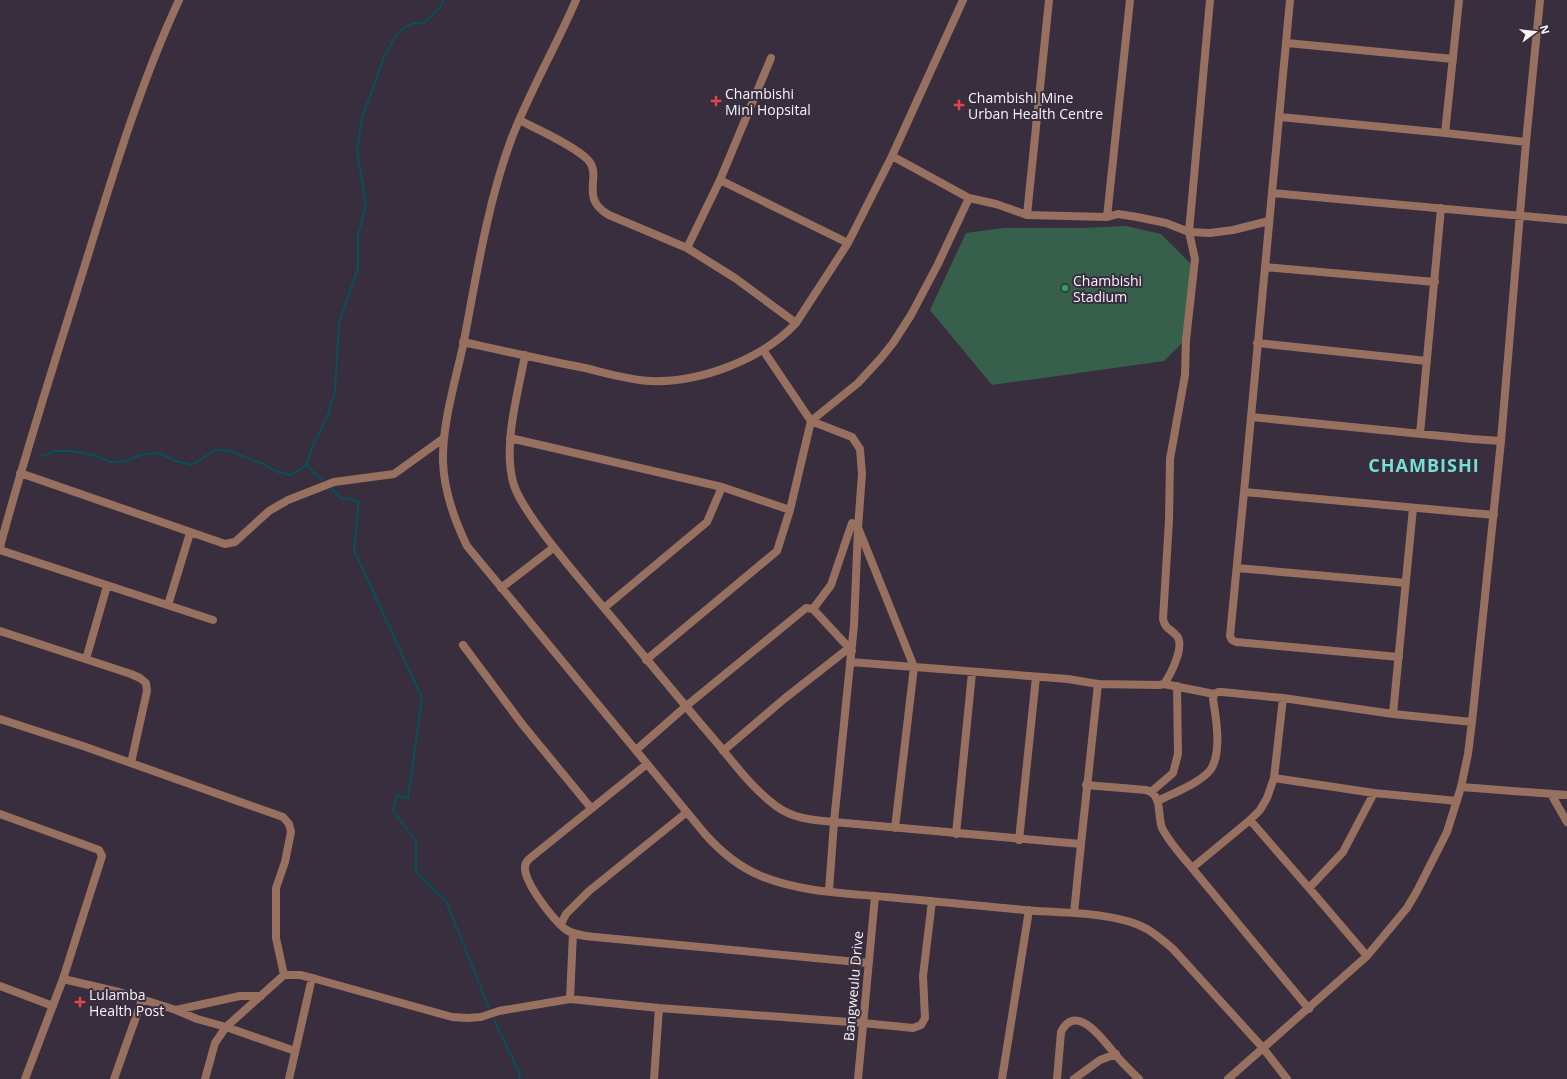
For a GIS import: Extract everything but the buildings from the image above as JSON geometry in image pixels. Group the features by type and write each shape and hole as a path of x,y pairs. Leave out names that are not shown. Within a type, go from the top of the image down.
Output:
{"street":[{"path":"0,546 20,473 118,158 154,55 178,0"},
{"path":"576,0 519,120 496,189 444,438 443,463 445,479 452,511 467,546 717,848 744,868 759,875 793,886 875,896 1074,913 1132,922 1146,928 1160,937 1189,966 1263,1048 1287,1079"},
{"path":"464,342 637,379 663,380 693,376 712,371 744,359 763,350 780,339 796,323 848,243 892,156 963,0"},
{"path":"1028,215 1049,0"},
{"path":"1107,217 1130,0"},
{"path":"1164,684 1178,655 1180,646 1176,634 1166,628 1163,619 1169,520 1170,459 1185,375 1186,340 1195,259 1189,232 1210,0"},
{"path":"1290,0 1230,636 1232,640 1236,642 1399,657"},
{"path":"1445,133 1458,0"},
{"path":"1228,1079 1309,1009 1367,956 1396,921 1417,892 1447,832 1462,787 1472,722 1494,515 1521,216 1526,142 1540,0"},
{"path":"1287,42 1453,59"},
{"path":"687,248 720,180 771,58"},
{"path":"1280,117 1526,142"},
{"path":"519,120 570,147 590,162 595,204 600,211 687,248 735,278 796,323"},
{"path":"892,156 969,198 996,204 1028,215 1107,217 1118,214 1166,223 1189,232 1222,233 1269,221"},
{"path":"720,180 848,243"},
{"path":"1272,193 1567,220"},
{"path":"646,660 776,551 790,510 811,421 858,383 893,343 911,315 938,264 969,198"},
{"path":"1420,434 1442,208"},
{"path":"1265,267 1435,282"},
{"path":"1257,343 1427,361"},
{"path":"763,350 811,421 852,437 860,448 862,474 855,526 854,625 850,649 829,891"},
{"path":"525,355 510,438 510,470 513,484 528,512 553,548 685,707 755,788 777,807 800,817 834,822 956,834 1081,844"},
{"path":"1251,417 1501,441"},
{"path":"20,473 225,544 235,542 269,512 288,500 334,482 394,474 444,438"},
{"path":"510,438 722,486 790,510"},
{"path":"604,608 707,522 722,486"},
{"path":"1244,492 1494,515"},
{"path":"1393,714 1413,508"},
{"path":"813,609 831,585 855,526"},
{"path":"855,526 914,667 895,828"},
{"path":"168,605 190,533"},
{"path":"501,588 553,548"},
{"path":"0,550 213,620"},
{"path":"1237,568 1406,583"},
{"path":"86,659 106,586"},
{"path":"636,750 685,707 806,608 813,609 850,649"},
{"path":"0,631 131,674 140,678 146,683 147,691 131,763"},
{"path":"463,645 522,724 591,808"},
{"path":"723,751 784,699 850,649"},
{"path":"850,662 972,673 1068,679 1098,684 1159,686 1164,684 1214,694 1222,692 1283,698 1393,714 1472,722"},
{"path":"956,834 972,673"},
{"path":"1019,840 1036,677"},
{"path":"1074,913 1086,785 1098,684"},
{"path":"1151,792 1173,773 1175,767 1178,754 1177,686"},
{"path":"1158,801 1194,783 1211,768 1216,748 1217,736 1213,699 1214,694"},
{"path":"1192,868 1250,820 1260,810 1268,798 1274,778 1283,698"},
{"path":"0,719 131,763 283,817 289,824 292,832 276,888 276,938 284,975"},
{"path":"647,764 591,808 526,863 526,874 540,901 565,929 573,933 595,937 868,963"},
{"path":"1274,778 1374,793 1457,801"},
{"path":"1086,785 1151,792 1156,795 1162,828 1168,838 1309,1009"},
{"path":"1462,787 1567,795"},
{"path":"1309,888 1343,852 1374,793"},
{"path":"1551,794 1567,822"},
{"path":"561,924 566,914 589,891 687,812"},
{"path":"0,814 99,850 102,856 63,979 25,1079"},
{"path":"1250,820 1367,956"},
{"name":"Bangweulu Drive","path":"858,1079 875,896"},
{"path":"205,1079 215,1043 226,1027 284,975 300,975 460,1018 481,1017 499,1011 570,999 659,1008 863,1022 913,1028 921,1025 925,1018 923,976 932,901"},
{"path":"1002,1079 1029,910"},
{"path":"570,999 573,933"},
{"path":"289,1079 312,978"},
{"path":"63,979 96,986 105,990 119,992 295,1051"},
{"path":"0,986 53,1006"},
{"path":"176,1010 240,996 261,996"},
{"path":"114,1079 142,1000"},
{"path":"654,1079 659,1008"},
{"path":"1056,1079 1061,1032 1064,1026 1070,1022 1076,1021 1093,1028 1103,1037 1139,1079"},
{"path":"1074,1079 1100,1060 1116,1054"}],"green space":[{"name":"Chambishi Stadium","path":"1126,226 1161,234 1192,265 1184,341 1164,361 992,385 930,310 966,233 1004,228 1083,228"}],"waterway":[{"path":"322,480 306,465 313,446 327,417 335,392 339,323 358,268 358,236 366,206 357,151 362,118 384,57 395,37 405,27 414,23 424,23 440,7 444,0"},
{"path":"42,456 56,451 71,451 93,455 111,462 125,461 141,455 159,453 176,461 192,465 215,450 230,451 263,464 277,472 292,475 306,465"},
{"path":"332,489 341,498 359,501 354,550 422,698 408,798 397,795 393,811 416,841 416,872 446,901 489,1008"},
{"path":"494,1020 520,1074 519,1079"}],"place":[{"name":"Chambishi Mini Hopsital","path":"716,101"},
{"name":"Chambishi Mine Urban Health Centre","path":"959,105"},
{"name":"Chambishi Stadium","path":"1065,288"},
{"name":"Lulamba Health Post","path":"80,1002"}],"district":[{"name":"CHAMBISHI","path":"1424,465"}]}
